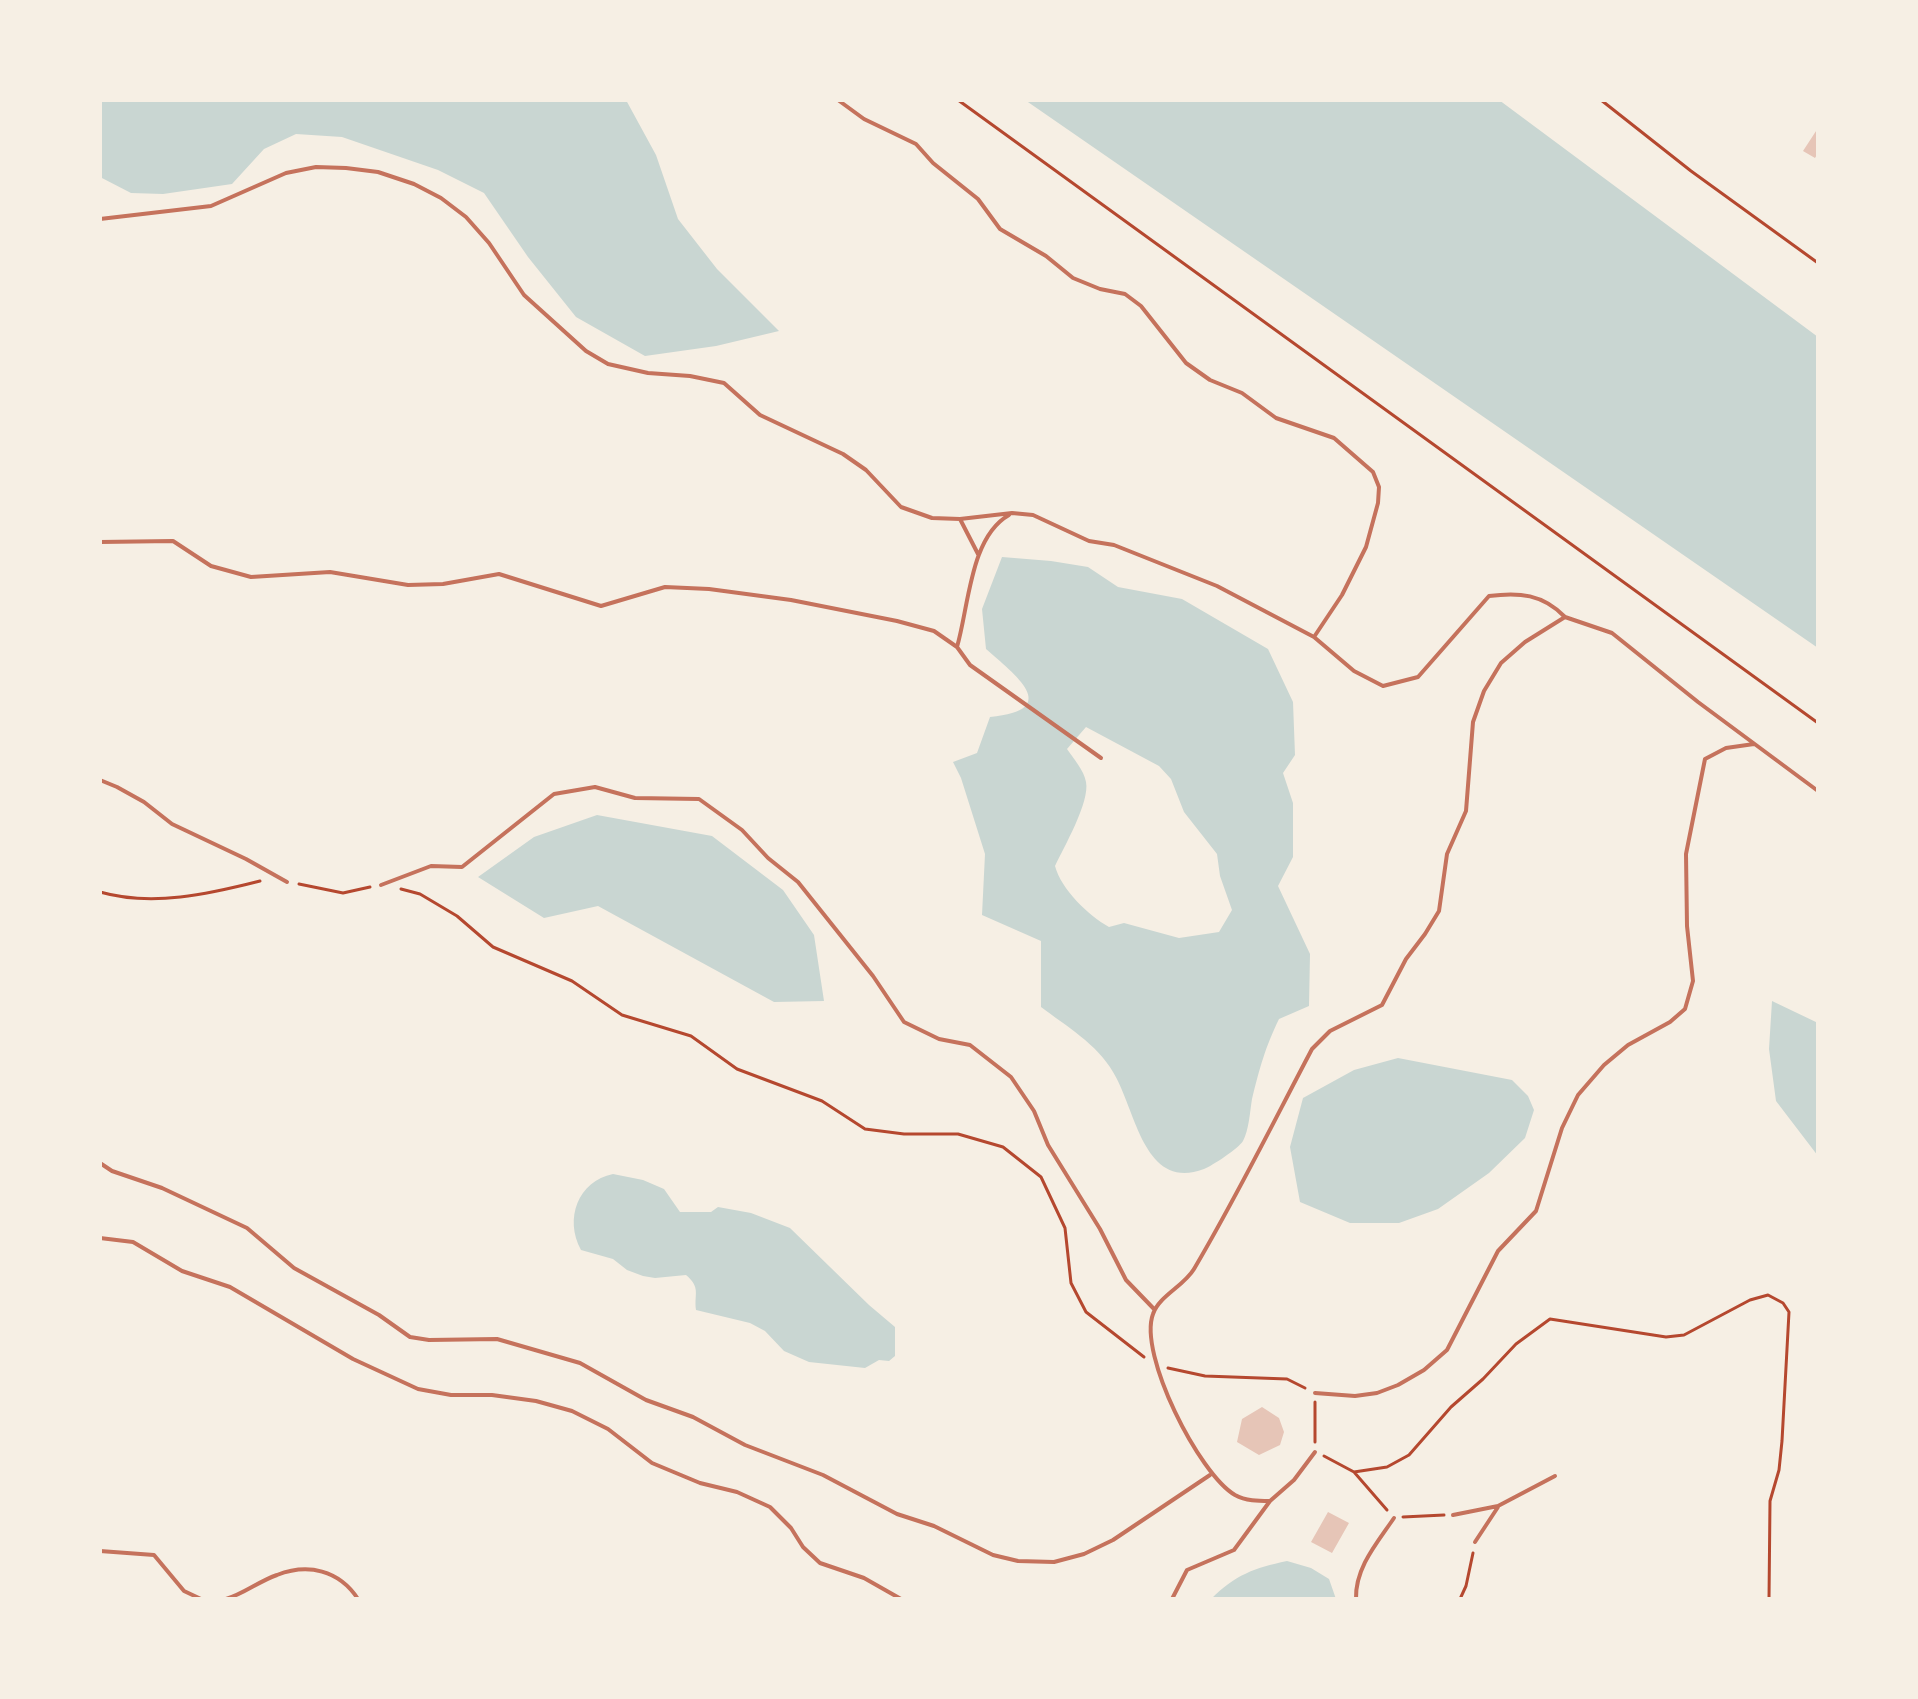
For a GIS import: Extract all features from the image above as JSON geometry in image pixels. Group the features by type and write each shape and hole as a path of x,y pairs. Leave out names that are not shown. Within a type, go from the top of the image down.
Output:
{"lane":[{"path":"838,100 864,119 916,144 933,163 978,199 1000,229 1046,256 1073,278 1100,289 1125,294 1141,306 1186,363 1210,380 1242,393 1276,418 1334,438 1373,472 1379,487 1378,503 1366,547 1342,595 1314,637"},
{"path":"100,219 211,206 286,173 316,167 378,172 414,184 441,198 466,217 489,243 524,295 586,351 608,364 648,373 690,376 724,383 760,415 843,454 866,470 901,507 932,518 960,519 1012,513 1033,515 1089,541 1114,545 1217,586 1314,637 1354,671 1383,686 1418,677 1489,596 1511,593 1551,603 1565,617 1612,633 1818,791"},
{"path":"957,647 978,554 996,522 1012,513"},
{"path":"960,519 978,554"},
{"path":"100,542 173,541 211,566 251,577 330,572 408,585 443,584 499,574 601,606 665,587 709,589 791,600 897,621 934,631 957,647 970,665 1101,758"},
{"path":"1270,1501 1247,1500 1234,1495 1210,1475 1182,1426 1156,1366 1150,1342 1154,1309 1192,1273 1312,1049 1330,1031 1382,1005 1406,959 1439,911 1447,854 1466,811 1473,722 1484,691 1501,663 1525,642 1565,617"},
{"path":"1315,1393 1355,1396 1377,1393 1424,1370 1447,1350 1498,1251 1536,1211 1562,1128 1578,1095 1604,1065 1628,1045 1670,1022 1685,1009 1693,981 1687,926 1686,854 1705,759 1726,748 1754,744"},
{"path":"100,780 144,802 172,824 235,853 287,882"},
{"path":"381,885 431,866 462,867 554,794 595,787 635,798 699,799 742,830 768,858 798,882 873,976 904,1022 939,1039 970,1045 1011,1077 1034,1111 1048,1145 1100,1229 1126,1280 1154,1309"},
{"path":"100,1163 112,1171 162,1188 247,1228 294,1268 379,1315 410,1337 429,1340 497,1339 580,1363 646,1400 693,1417 745,1445 823,1475 897,1514 934,1526 993,1555 1018,1561 1054,1562 1084,1554 1135,1527 1210,1475"},
{"path":"100,1238 133,1242 182,1271 230,1287 353,1359 418,1389 451,1395 492,1395 536,1401 572,1411 608,1429 652,1463 700,1483 737,1492 770,1507 820,1563 864,1578 901,1599"},
{"path":"1172,1599 1187,1570 1234,1550 1270,1501 1294,1480 1315,1452"},
{"path":"1453,1515 1498,1506 1555,1476"},
{"path":"1475,1542 1498,1506"},
{"path":"1356,1599 1355,1585 1363,1565 1394,1518"},
{"path":"100,1551 154,1555 184,1591 201,1599"},
{"path":"226,1599 276,1575 305,1568 328,1572 351,1587 358,1599"}],"path":[{"path":"958,100 1818,723"},
{"path":"1601,100 1691,171 1818,263"},
{"path":"100,892 175,898 212,893 263,880"},
{"path":"287,882 343,893 381,885 420,894 457,916 493,947 572,981 622,1015 691,1036 737,1069 822,1101 865,1129 904,1134 958,1134 1003,1147 1041,1177 1065,1228 1071,1283 1086,1312 1156,1366 1205,1376 1287,1379 1315,1393 1315,1452 1354,1472 1394,1518 1453,1515"},
{"path":"1354,1472 1387,1467 1409,1455 1451,1407 1516,1344 1550,1319 1666,1337 1684,1335 1750,1300 1768,1295 1783,1303 1789,1312 1782,1441 1779,1470 1770,1501 1769,1599"},
{"path":"1460,1599 1466,1586 1475,1542"}],"shaded area":[{"path":"100,100 626,100 656,155 678,219 717,269 779,331 716,346 645,356 576,317 528,257 484,193 438,170 342,137 296,134 264,149 232,184 163,194 131,193 100,177"},
{"path":"1025,100 1499,100 1818,337 1818,648"},
{"path":"1002,557 1088,567 1118,587 1182,599 1268,649 1293,702 1295,755 1283,773 1293,803 1293,857 1278,886 1310,954 1309,1006 1279,1019 1260,1067 1243,1141 1204,1169 1184,1173 1167,1169 1154,1158 1106,1062 1080,1036 1041,1007 1041,941 982,915 985,854 953,762 977,753 990,717 1025,707 1029,699 1019,680 986,649 982,609","holes":["1086,727 1159,766 1171,779 1184,812 1217,854 1220,876 1232,910 1219,932 1179,938 1124,923 1109,927 1076,901 1058,875 1055,866 1075,824 1086,791 1081,769 1067,749"]},
{"path":"597,815 712,836 783,890 814,935 824,1001 774,1002 598,906 544,918 478,877 534,837"},
{"path":"1772,1001 1818,1023 1818,1156 1776,1101 1769,1049"},
{"path":"1398,1058 1512,1080 1528,1096 1534,1110 1525,1138 1489,1173 1438,1209 1399,1223 1350,1223 1300,1202 1290,1147 1303,1098 1354,1070"},
{"path":"613,1174 643,1180 664,1189 680,1212 711,1212 718,1207 751,1213 790,1228 895,1327 895,1356 889,1361 879,1360 865,1368 809,1362 784,1351 765,1331 750,1323 696,1310 695,1287 686,1275 643,1276 627,1270 613,1259 581,1250 574,1226 578,1203 591,1184"},
{"path":"1287,1561 1311,1568 1329,1579 1336,1599 1211,1599 1246,1574"}],"building":[{"path":"1818,128 1818,153 1815,158 1803,151"},
{"path":"1262,1407 1279,1418 1284,1432 1280,1445 1259,1455 1237,1442 1242,1419"},
{"path":"1328,1512 1349,1523 1332,1553 1311,1542"}]}
